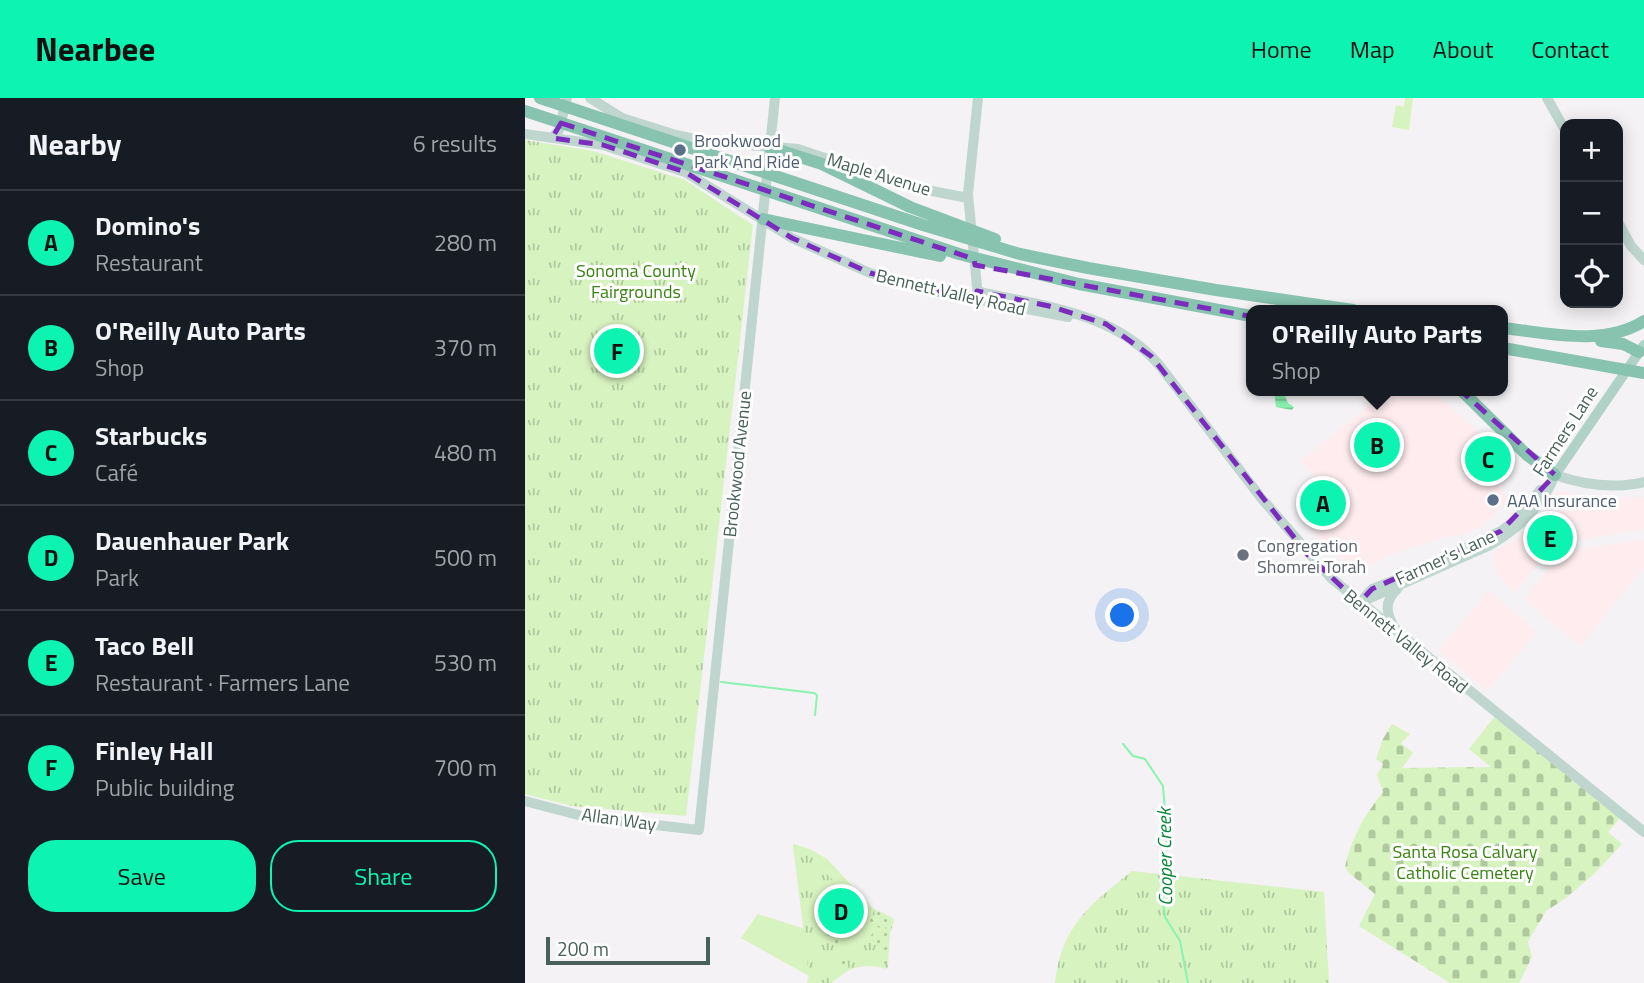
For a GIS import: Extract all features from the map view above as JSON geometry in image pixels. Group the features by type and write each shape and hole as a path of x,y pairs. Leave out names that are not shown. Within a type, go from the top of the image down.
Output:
{"highway":[{"path":"540,98 786,179 985,240 1138,276 1290,305"},
{"path":"525,111 959,258"},
{"path":"769,147 831,167 957,230"},
{"path":"763,219 1246,315"},
{"path":"1216,290 1319,305"},
{"path":"1573,335 1613,334 1644,321"},
{"path":"1508,328 1573,335 1641,349"},
{"path":"1508,349 1644,373"},
{"path":"1467,396 1527,455 1555,475"}],"main road":[{"name":"Farmers Lane","path":"1555,475 1641,349"}],"street":[{"path":"552,138 559,130 566,98"},
{"name":"Maple Avenue","path":"590,98 622,118 676,135 701,141 806,151 911,187 968,198"},
{"name":"Brookwood Avenue","path":"699,830 775,98"},
{"path":"978,98 968,198 978,296"},
{"path":"1547,98 1560,121"},
{"name":"Bennett Valley Road","path":"525,134 603,145 678,169 699,179 792,238 860,269 916,287 978,296 1112,328 1137,343 1155,361 1308,555 1359,603 1644,832"},
{"path":"1623,231 1631,246 1644,260"},
{"path":"1555,475 1605,486 1644,482"},
{"name":"Farmer's Lane","path":"1359,603 1371,589 1501,531 1516,520 1545,483 1555,475"},
{"name":"Farmers Lane","path":"1359,603 1488,547 1529,515 1551,486 1555,475"},
{"path":"1400,636 1387,616 1387,605 1392,594 1403,583"},
{"name":"Allan Way","path":"525,800 586,817 699,830"}],"highlighted area":[{"path":"561,123 974,259 975,265 1270,320 1407,358 1450,381 1555,475 1501,531 1372,589 1359,603 1308,555 1151,356 1106,324 1049,306 977,291 979,301 870,273 792,238 685,172 603,145 552,138"}],"shaded area":[{"path":"1275,396 1285,396 1288,403 1294,407 1292,410 1276,407"},
{"path":"1382,396 1438,397 1484,436 1505,462 1502,469 1493,476 1509,499 1482,527 1390,555 1356,573 1331,551 1303,520 1306,494 1320,482 1300,461"},
{"path":"1560,491 1603,499 1644,497 1644,529 1562,543 1537,564 1517,591 1512,591 1499,576 1491,554 1532,527"},
{"path":"1644,540 1644,566 1580,646 1526,601 1526,597 1549,568 1571,552"},
{"path":"1489,591 1537,632 1487,691 1438,650"}],"green space":[{"path":"1405,98 1413,98 1409,130 1392,127 1396,105 1404,107"},
{"name":"Sonoma County Fairgrounds","path":"525,140 593,151 685,180 753,225 686,816 572,806 525,794"},
{"name":"Santa Rosa Calvary Catholic Cemetery","path":"1495,716 1620,818 1608,832 1622,844 1595,873 1546,911 1528,942 1532,957 1519,983 1450,983 1359,926 1375,894 1345,867 1359,827 1383,792 1377,775 1383,764 1376,759 1392,724 1410,734 1401,743 1413,753 1402,768 1491,767 1469,749"},
{"path":"793,844 810,849 827,859 874,909 893,918 886,969 863,966 849,970 831,983 807,983 809,976"},
{"path":"793,846 829,944 807,983 809,976 741,938 758,914 805,929"},
{"path":"829,865 851,892 869,907 875,919 872,926 865,913 826,873"},
{"path":"1132,871 1324,892 1329,983 1055,983 1058,963 1071,931 1091,906"},
{"path":"874,909 889,916 889,923 884,928 876,927"},
{"path":"818,919 838,941 849,970 831,983 840,970 842,960"},
{"path":"891,923 887,963 884,963 881,960 883,948 875,942 873,949 870,937 875,930 885,929"}],"waterway":[{"path":"721,682 814,693 817,695 815,715"},
{"name":"Cooper Creek","path":"1123,744 1133,756 1145,759 1163,786 1167,836 1162,891 1165,917 1180,941 1188,983"}],"place":[{"name":"Brookwood Park And Ride","path":"680,150"},
{"name":"Finley Hall","path":"617,351"},
{"name":"O'Reilly Auto Parts","path":"1377,445"},
{"name":"Starbucks","path":"1488,459"},
{"name":"AAA Insurance","path":"1493,500"},
{"name":"Domino's","path":"1323,503"},
{"name":"Taco Bell","path":"1550,538"},
{"name":"Congregation Shomrei Torah","path":"1243,555"},
{"name":"Dauenhauer Park","path":"841,911"}]}
